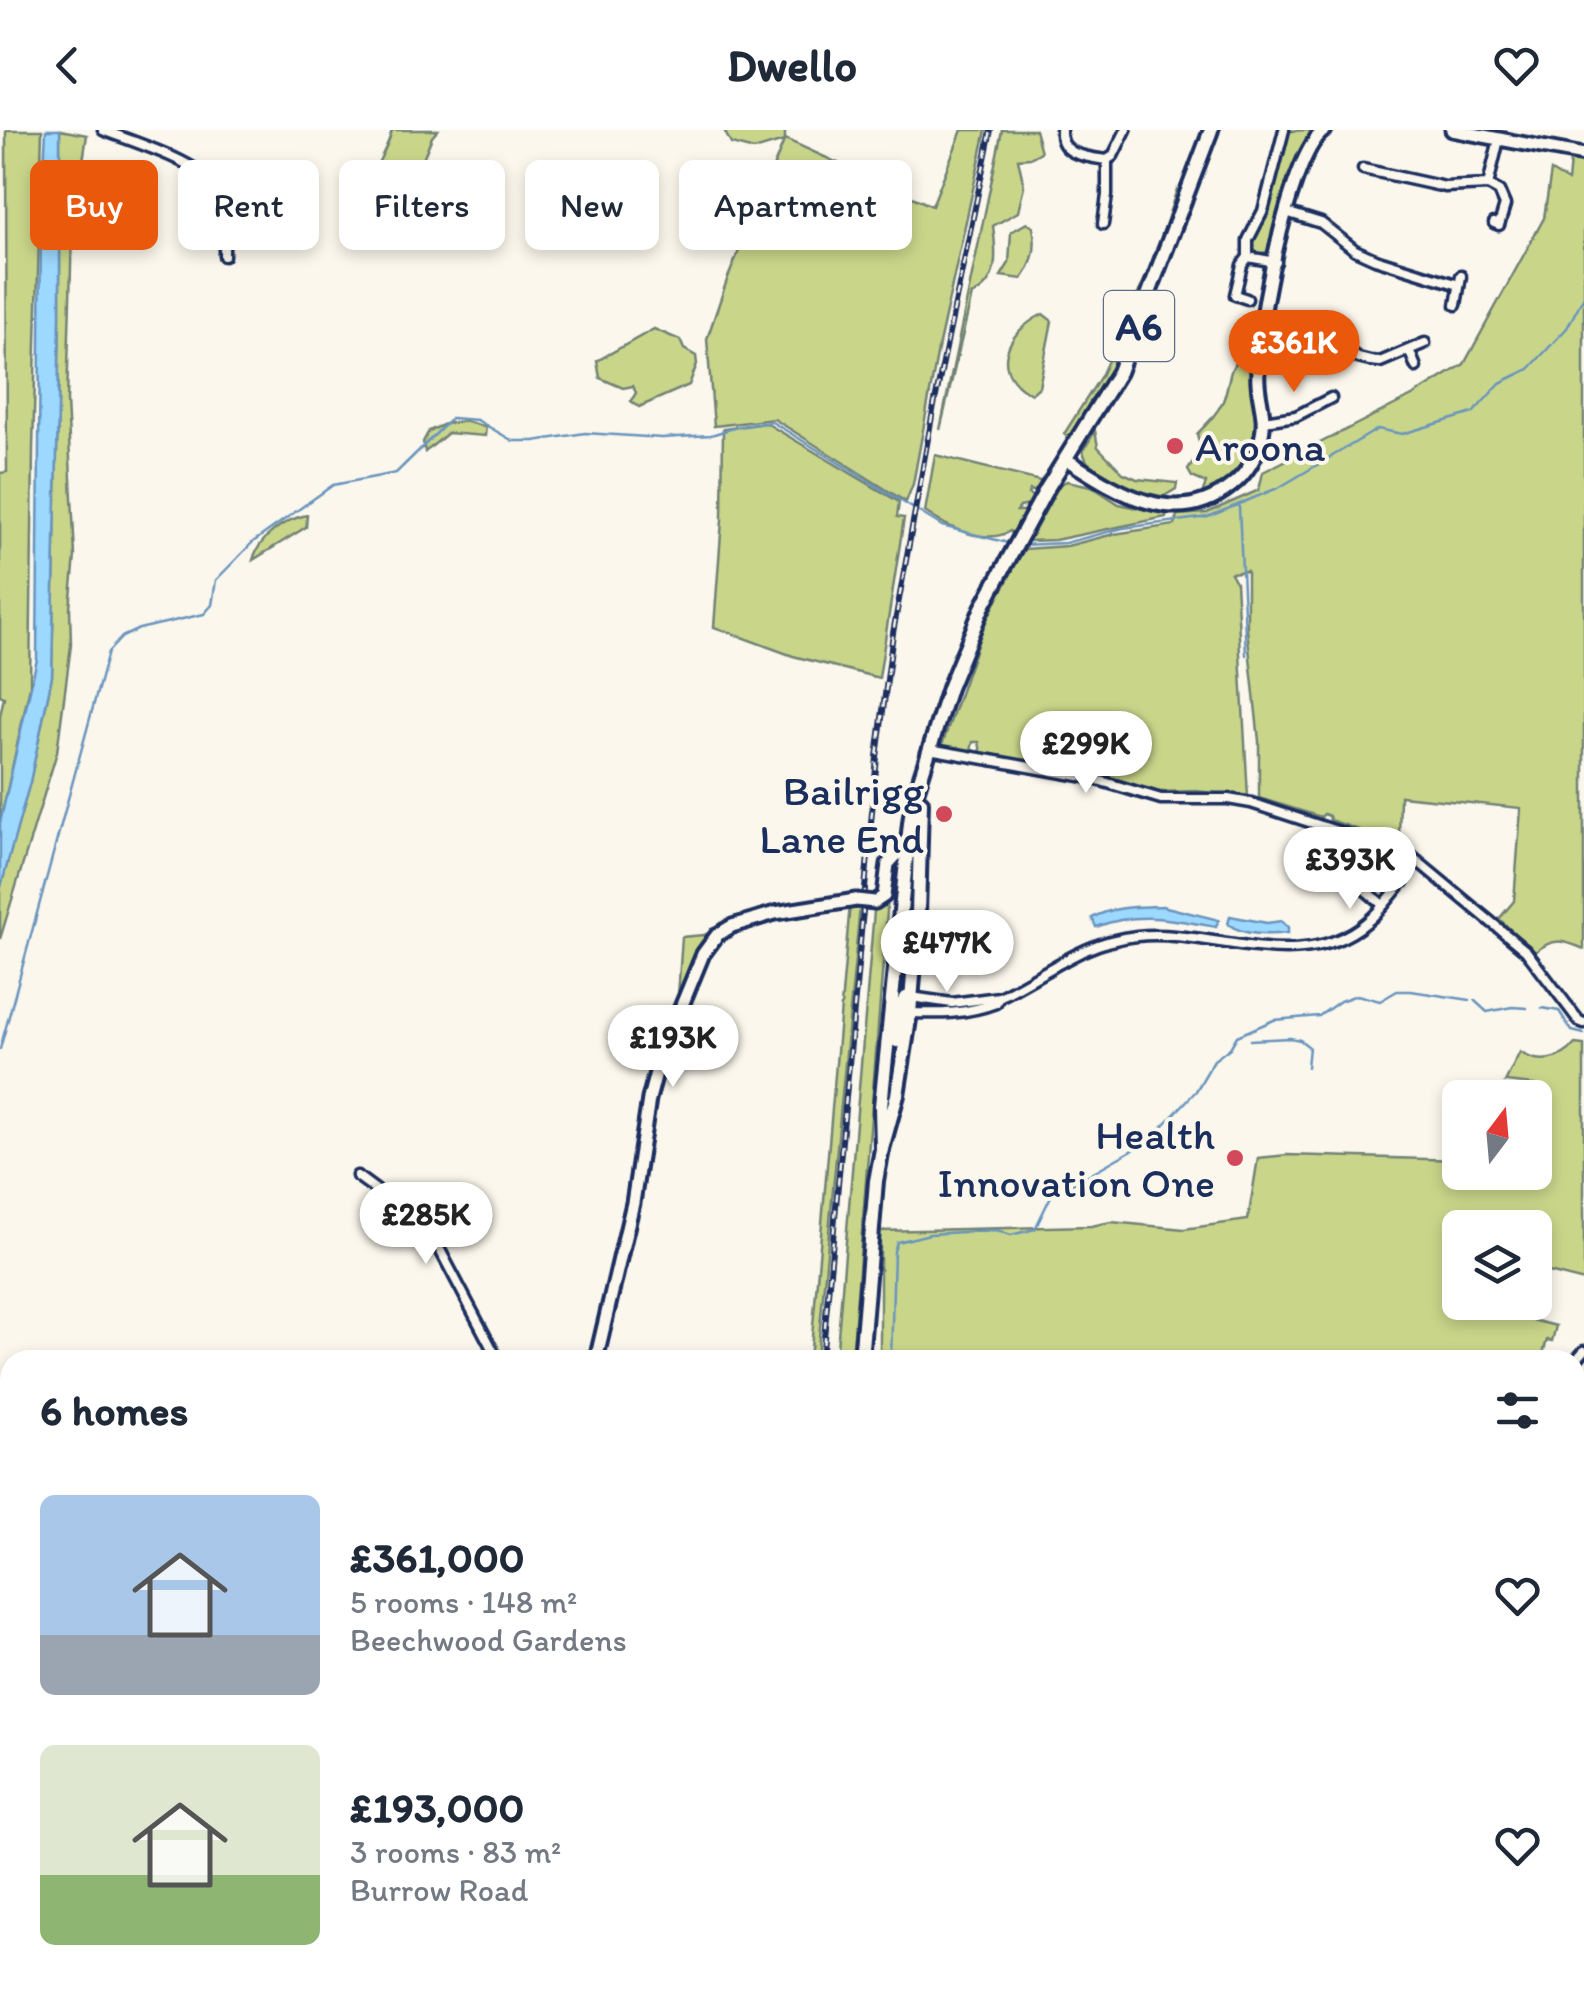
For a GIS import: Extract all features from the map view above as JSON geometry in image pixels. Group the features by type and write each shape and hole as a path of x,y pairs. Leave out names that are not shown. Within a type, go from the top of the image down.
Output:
{"main road":[{"name":"A6","path":"862,1350 871,1223 882,1149 897,1095 913,802 964,649 1034,513 1120,372 1211,130"},
{"name":"A6","path":"882,1149 881,1106 901,1009 911,997 918,914 912,852"}],"street":[{"path":"102,130 162,153 210,180 218,192 224,220 224,256"},
{"path":"1061,130 1061,143 1066,150 1106,160 1113,156 1126,130"},
{"path":"1247,299 1235,296 1248,257 1248,240 1263,211 1284,130"},
{"path":"1452,130 1584,152"},
{"path":"1066,459 1102,483 1151,505 1170,508 1192,506 1219,496 1240,479 1255,457 1264,421 1258,383 1260,340 1286,212 1295,179 1319,131"},
{"path":"1488,185 1499,139"},
{"path":"1102,224 1107,195 1106,160"},
{"path":"1363,169 1387,170 1445,187 1488,185 1499,191 1505,205 1500,224 1494,223"},
{"path":"1286,212 1321,223 1355,250 1375,259 1460,280 1456,305"},
{"path":"1248,257 1276,262"},
{"path":"1265,316 1313,326 1358,358 1370,361 1380,362 1425,343"},
{"path":"1409,350 1416,368"},
{"path":"1264,421 1296,416 1326,400 1318,390"},
{"path":"929,749 1077,775 1161,799 1228,798 1251,803 1410,855 1526,951 1579,1021 1584,1022"},
{"path":"598,1350 633,1204 649,1099 659,1062 703,954 718,935 732,926 775,913 856,900 876,902 884,896 890,861 900,852 912,852"},
{"path":"911,997 952,1003 999,997 1077,951 1119,939 1170,935 1262,948 1315,946 1355,931 1402,882"},
{"path":"1364,889 1384,905"},
{"path":"901,1009 969,1012 996,1003 999,997"},
{"path":"358,1176 429,1228 492,1350"}],"green space":[{"path":"6,130 42,130 41,160 30,160 30,250 39,250 30,686 0,823 0,716 4,697 0,695 0,473 7,472"},
{"path":"60,130 87,135 83,160 60,160"},
{"path":"392,130 438,130 422,160 380,160"},
{"path":"724,130 785,130 785,139 831,160 776,160 784,141 754,150 731,144"},
{"path":"962,130 986,130 913,484 906,502 774,419 714,426 707,339 739,250 912,250 912,197 932,206"},
{"path":"1002,130 1035,130 1041,152 1018,159 1024,186 1018,212 993,226 992,274 972,295 940,430"},
{"path":"1309,130 1271,251 1258,254 1252,248 1253,240 1267,214 1288,131"},
{"path":"1570,161 1584,163 1584,949 1559,942 1535,952 1499,919 1514,901 1521,808 1400,796 1399,844 1330,820 1324,814 1321,817 1259,798 1259,741 1247,629 1247,571 1231,573 1236,582 1248,797 1196,791 1159,792 1090,771 982,757 979,742 973,742 965,755 942,745 984,625 1024,549 1067,546 1175,525 1177,515 1207,513 1259,490 1263,472 1414,395 1464,364 1544,218 1551,171 1568,181"},
{"path":"1177,189 1179,190 1158,248"},
{"path":"1027,223 1033,227 1035,241 1029,267 1022,279 1001,276 1009,263 1011,232"},
{"path":"60,250 71,250 67,401 75,556 71,645 57,752 0,939 0,890 30,782 52,676"},
{"path":"1155,257 1118,358 1073,437 1068,438 1064,434 1101,376"},
{"path":"1043,314 1052,321 1039,387 1031,394 1010,374 1007,352 1019,331"},
{"path":"654,329 680,340 684,349 696,356 697,364 689,385 639,407 631,401 636,393 633,386 623,388 600,378 597,361"},
{"path":"1242,355 1250,357 1257,413 1254,443 1230,479 1201,497 1206,483 1192,477 1188,470 1201,450 1197,434 1221,406 1231,371"},
{"path":"465,421 486,427 485,436 448,433 425,452 423,442 429,431"},
{"path":"766,423 899,502 897,517 904,518 879,678 793,656 714,627 722,520 723,429"},
{"path":"1095,431 1098,447 1123,473 1137,479 1177,483 1176,489 1161,498 1125,490 1103,479 1083,451"},
{"path":"935,455 1044,482 1038,492 1030,490 1028,494 1034,497 1030,505 1017,511 1028,511 1014,536 1010,531 990,536 966,533 925,512"},
{"path":"1067,481 1091,486 1119,504 1166,517 1055,540 1029,541 1060,484"},
{"path":"307,515 306,527 253,560 274,530"},
{"path":"850,904 860,906 818,1350 811,1350"},
{"path":"887,906 853,1350 837,1350 874,911"},
{"path":"716,929 698,951 678,996 682,937 704,935"},
{"path":"1575,1044 1584,1045 1584,1281 1552,1273 1552,1210 1442,1210 1442,1320 1532,1320 1556,1326 1552,1341 1547,1340 1544,1350 880,1350 880,1231 1091,1226 1111,1222 1184,1229 1248,1220 1258,1158 1287,1155 1442,1159 1442,1190 1552,1190 1552,1080 1506,1080 1520,1052 1534,1059 1549,1059"}],"water":[{"path":"46,130 60,130 60,160 44,160"},
{"path":"41,250 60,250 52,676 30,782 0,890 0,823 37,659"},
{"path":"1162,906 1219,920 1216,927 1141,918 1096,927 1092,918 1117,909"},
{"path":"1230,916 1267,923 1281,921 1288,927 1288,933 1241,931 1228,924"}],"waterway":[{"path":"1021,545 1065,543 1123,528 1208,517 1280,487 1378,429 1402,434 1473,413 1500,383 1529,369 1567,328 1584,296"},
{"path":"0,1049 108,652 122,637 139,629 204,614 212,605 216,580 253,542 333,485 396,473 452,418 477,420 513,441 585,433 662,438 711,435 772,422 942,526 1008,543"},
{"path":"1239,507 1246,655"},
{"path":"891,1350 897,1242 930,1234 996,1230 1011,1235 1035,1229 1051,1196 1150,1140 1196,1091 1214,1060 1230,1048 1237,1036 1274,1020 1319,1016 1357,995 1380,1001 1397,991 1411,991 1470,1000"},
{"path":"1475,1001 1487,1012 1527,1008"},
{"path":"1542,1008 1559,1011 1572,1031 1584,1034"},
{"path":"1250,1040 1300,1040 1309,1047 1307,1067"}],"railway":[{"path":"823,1350 877,757 893,633 933,411 991,130"}],"place":[{"name":"Aroona","path":"1175,446"},
{"name":"Bailrigg Lane End","path":"944,814"},
{"name":"Health Innovation One","path":"1235,1158"}]}
